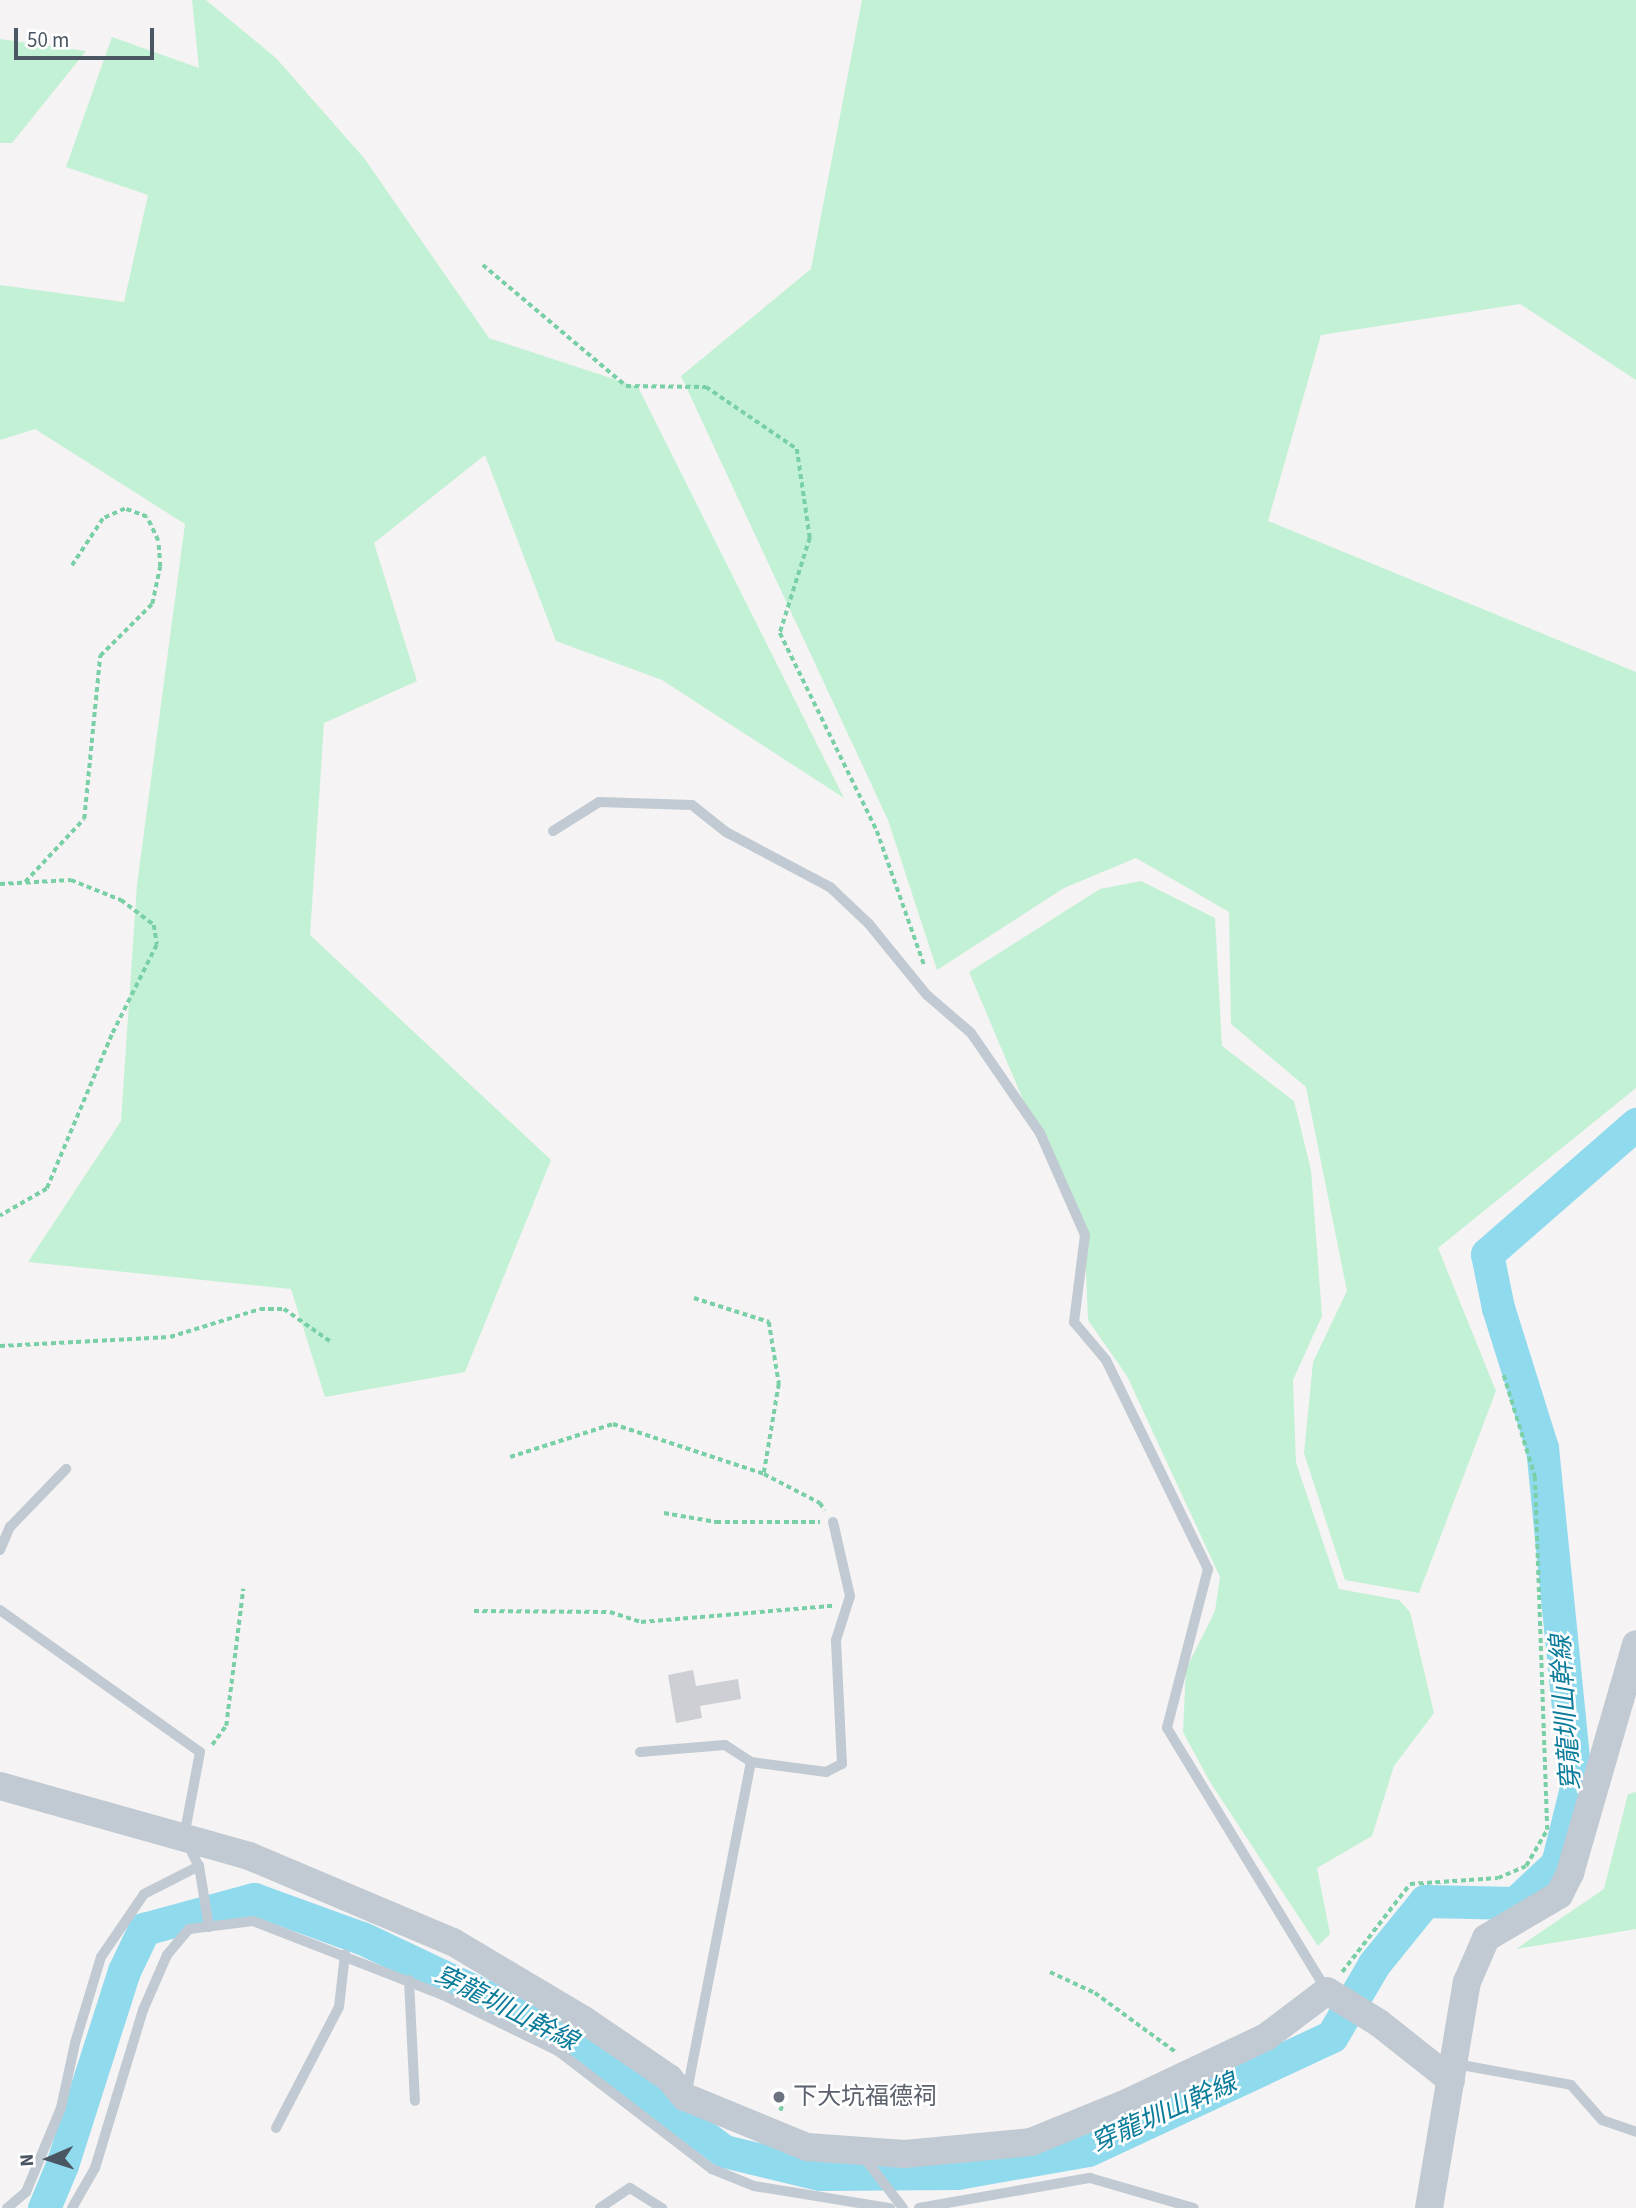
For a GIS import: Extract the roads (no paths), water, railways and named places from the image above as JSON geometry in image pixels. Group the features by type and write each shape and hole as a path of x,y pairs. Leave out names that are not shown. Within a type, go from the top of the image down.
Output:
{"street":[{"path":"1429,2208 1467,1982 1486,1938 1559,1895 1570,1873 1636,1644"},
{"path":"0,1786 248,1857 453,1942 584,2020 669,2078 685,2097 807,2147 905,2154 1031,2142 1266,2037 1327,1991 1452,2071"}],"lane":[{"path":"553,831 599,803 692,805 726,832 830,887 869,923 928,996 971,1032 1040,1133 1085,1235 1074,1322 1106,1360 1208,1569 1167,1727 1327,1991"},
{"path":"0,1550 17,1520 66,1469"},
{"path":"0,1520 17,1520"},
{"path":"640,1752 725,1745 751,1762 826,1772 842,1764 836,1640 850,1596 832,1522"},
{"path":"0,1609 200,1752 184,1837 199,1866 209,1927"},
{"path":"685,2097 751,1762"},
{"path":"8,2208 26,2192 61,2108 75,2043 101,1957 144,1894 199,1866"},
{"path":"72,2208 95,2168 143,2010 167,1955 189,1929 253,1921 409,1980 558,2051 712,2169 754,2186 890,2208"},
{"path":"276,2128 340,2007 345,1954"},
{"path":"409,1980 415,2101"},
{"path":"1452,2071 1572,2085 1602,2120 1636,2132"},
{"path":"860,2151 903,2208"},
{"path":"919,2208 1090,2178 1194,2208"},
{"path":"600,2208 631,2188 662,2208"}],"waterway":[{"name":"穿龍圳山幹線","path":"44,2208 62,2165 124,1971 144,1929 254,1899 362,1938 571,2037 724,2151 820,2174 957,2173 1088,2150 1332,2036 1374,1964 1425,1901 1515,1903 1557,1864 1576,1788 1542,1448 1498,1308 1487,1254 1636,1124"}],"place":[{"name":"下大坑福德祠","path":"779,2097"}]}
